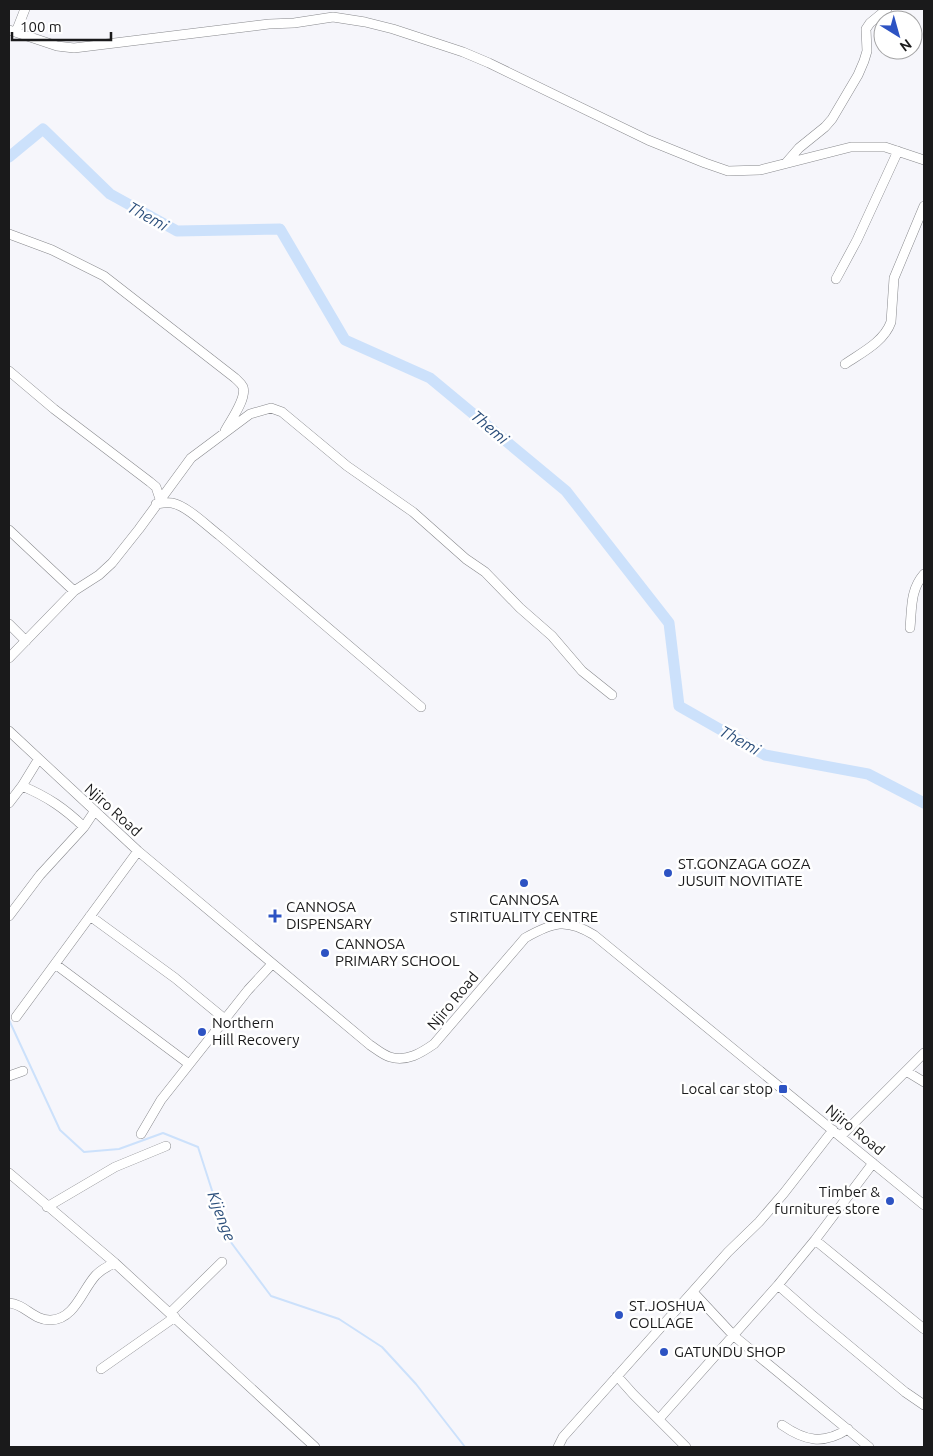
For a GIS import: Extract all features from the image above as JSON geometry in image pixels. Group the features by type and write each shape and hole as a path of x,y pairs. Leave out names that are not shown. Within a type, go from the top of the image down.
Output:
{"street":[{"path":"25,9 12,31 57,46 74,48 143,38 294,23 333,17 349,19 393,29 463,52 568,100 648,140 728,170 742,172 760,170 851,146 884,147 924,160"},
{"path":"786,164 799,148 832,119 858,75 864,61 867,51 866,29 870,23 887,9"},
{"path":"836,279 857,240 898,151"},
{"path":"845,364 883,337 889,329 894,278 924,206"},
{"path":"9,234 52,250 104,276 235,378 242,385 243,394 222,436"},
{"path":"9,372 156,487 158,502"},
{"path":"9,658 74,591 99,575 112,562 140,529 191,458 250,414 271,408 282,412 347,466 413,512 466,559 485,572 520,608 552,636 582,671 612,695"},
{"path":"158,502 175,504 219,535 421,707"},
{"path":"9,530 74,591"},
{"path":"910,628 914,589 924,574"},
{"path":"9,624 26,641"},
{"name":"Njiro Road","path":"9,731 138,851 370,1045 389,1057 408,1057 421,1053 434,1044 525,938 556,923 572,924 594,935 924,1205"},
{"path":"9,802 22,786 38,760"},
{"path":"22,786 59,804 84,827"},
{"path":"9,916 40,875 84,827 94,812"},
{"path":"16,1017 138,851"},
{"path":"90,916 175,978 226,1020"},
{"path":"55,964 189,1064"},
{"path":"141,1134 161,1100 248,990 272,964"},
{"path":"558,1447 563,1437 617,1376 728,1252 759,1222 837,1133 871,1108 924,1053"},
{"path":"9,1076 23,1071"},
{"path":"906,1071 924,1082"},
{"path":"47,1207 115,1167 166,1146"},
{"path":"659,1419 778,1285 815,1240 873,1163"},
{"path":"9,1173 115,1263 315,1447"},
{"path":"815,1240 924,1329"},
{"path":"101,1369 172,1315 222,1262"},
{"path":"9,1303 16,1304 43,1319 60,1318 75,1306 95,1276 115,1263"},
{"path":"778,1285 905,1392 924,1405"},
{"path":"694,1292 734,1336 869,1447"},
{"path":"617,1376 686,1447"},
{"path":"782,1425 795,1434 814,1439 827,1439 837,1436 848,1429"}],"waterway":[{"name":"Themi","path":"9,157 43,129 110,194 177,231 280,229 345,340 430,378 566,491 669,623 679,706 765,755 868,774 924,803"},
{"name":"Kijenge","path":"9,1020 60,1130 84,1152 119,1149 163,1133 198,1147 227,1237 271,1296 339,1319 382,1347 416,1384 465,1447"}],"place":[{"name":"ST.GONZAGA GOZA JUSUIT NOVITIATE","path":"668,873"},
{"name":"CANNOSA STIRITUALITY CENTRE","path":"524,883"},
{"name":"CANNOSA DISPENSARY","path":"275,916"},
{"name":"CANNOSA PRIMARY SCHOOL","path":"325,953"},
{"name":"Northern Hill Recovery","path":"202,1032"},
{"name":"Local car stop","path":"783,1089"},
{"name":"Timber & furnitures store","path":"890,1201"},
{"name":"ST.JOSHUA COLLAGE","path":"619,1315"},
{"name":"GATUNDU SHOP","path":"664,1352"}]}
